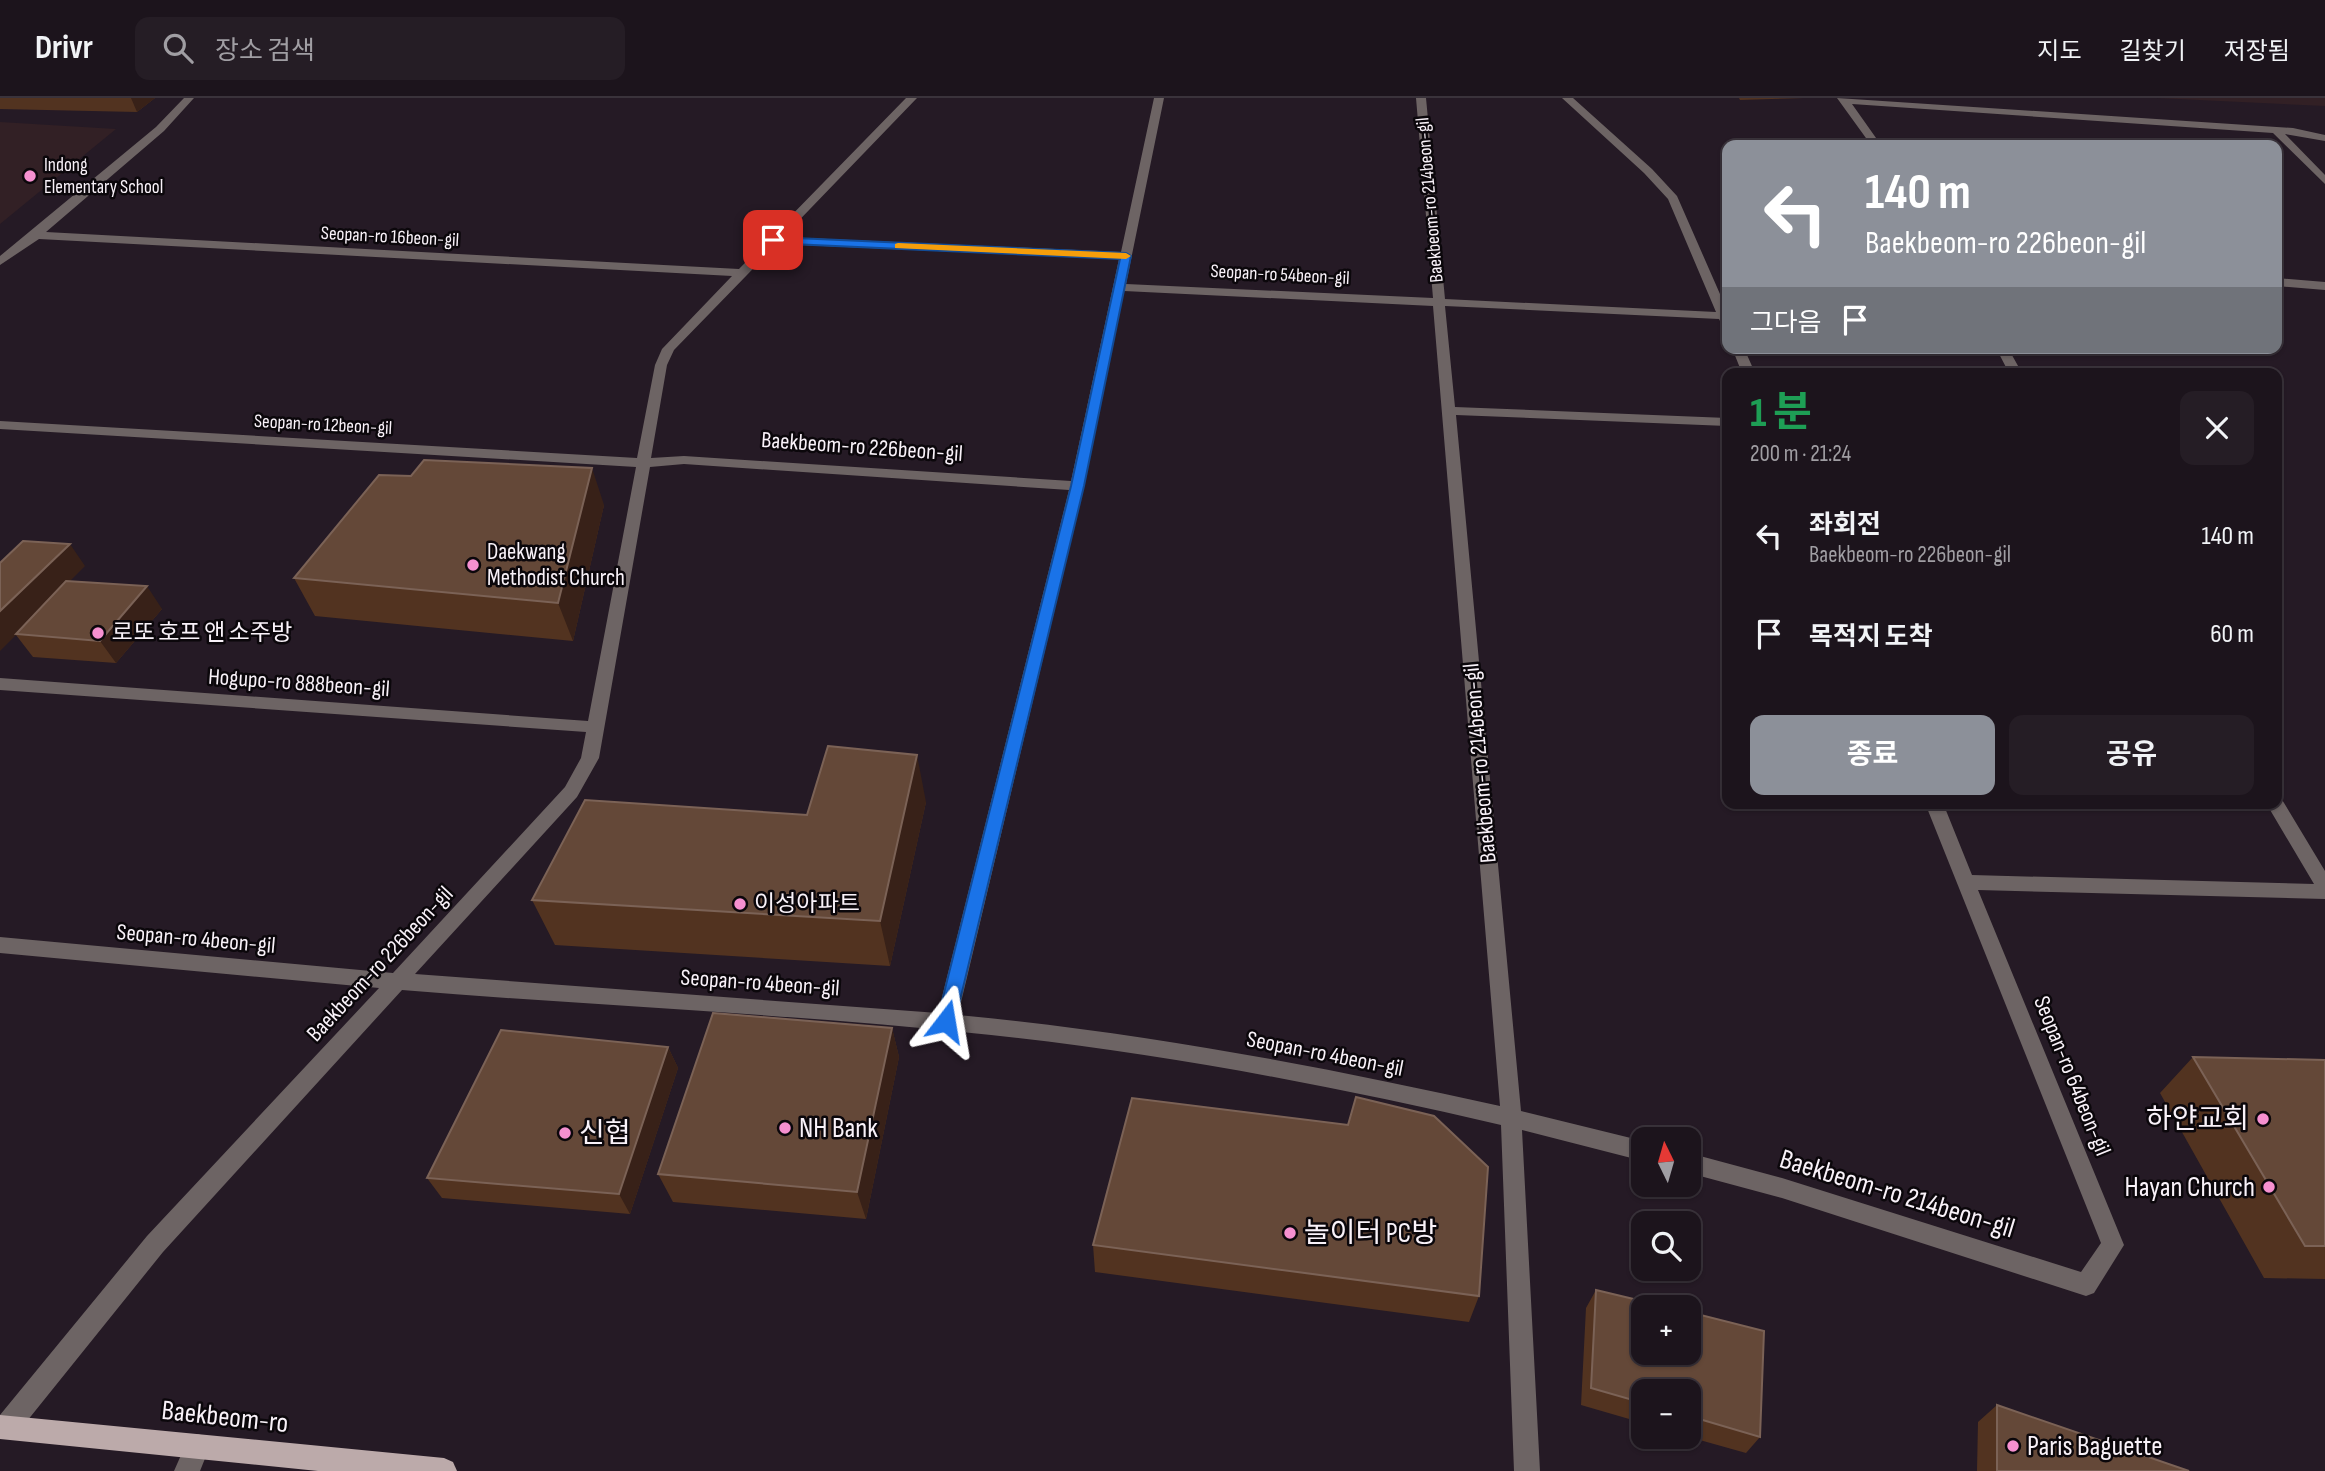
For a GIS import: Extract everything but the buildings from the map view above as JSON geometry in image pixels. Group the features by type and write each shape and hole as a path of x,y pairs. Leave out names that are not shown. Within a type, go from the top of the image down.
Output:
{"main road":[{"name":"Baekbeom-ro","path":"3,1427 444,1471"}],"lane":[{"path":"0,262 36,235 172,119 189,98"},
{"name":"Baekbeom-ro 226beon-gil","path":"3,1427 155,1244 571,792 590,758 661,365 668,349 912,98"},
{"path":"946,1021 1077,486 1159,98"},
{"name":"Baekbeom-ro 214beon-gil","path":"1421,98 1511,1116 1527,1471"},
{"path":"1567,98 1648,171 1673,198 1722,311"},
{"path":"1844,100 2276,130 2325,138"},
{"path":"1844,100 1872,140"},
{"path":"2276,130 2325,181"},
{"name":"Seopan-ro 16beon-gil","path":"36,235 741,273"},
{"path":"773,240 1126,256"},
{"path":"2282,282 2325,286"},
{"name":"Seopan-ro 54beon-gil","path":"1119,287 1439,302"},
{"name":"Baekbeom-ro 214beon-gil","path":"1439,302 1722,320"},
{"path":"1449,411 1722,422"},
{"name":"Seopan-ro 12beon-gil","path":"0,425 643,463"},
{"name":"Baekbeom-ro 226beon-gil","path":"643,463 684,460 1077,486"},
{"name":"Hogupo-ro 888beon-gil","path":"0,684 595,727"},
{"name":"Seopan-ro 64beon-gil","path":"1937,809 2113,1244 2086,1285"},
{"path":"2278,809 2325,890"},
{"path":"1968,882 2325,890"},
{"name":"Seopan-ro 4beon-gil","path":"0,945 396,982 946,1021 1127,1044 1337,1080 1511,1116"},
{"path":"1511,1116 1631,1148"},
{"name":"Baekbeom-ro 214beon-gil","path":"1701,1166 1782,1188 2086,1285"},
{"path":"187,1471 198,1446"}],"shaded area":[{"path":"2157,98 2325,98 2325,106"},
{"name":"Indong Elementary School","path":"0,122 116,129 0,224"}],"slow traffic":[{"path":"898,246 1126,256"}],"place":[{"name":"Indong Elementary School","path":"30,176"},
{"name":"Daekwang Methodist Church","path":"473,565"},
{"name":"로또 호프 앤 소주방","path":"98,633"},
{"name":"이성아파트","path":"740,904"},
{"name":"하얀교회","path":"2263,1119"},
{"name":"NH Bank","path":"785,1128"},
{"name":"신협","path":"565,1133"},
{"name":"Hayan Church","path":"2269,1187"},
{"name":"놀이터 PC방","path":"1290,1233"},
{"name":"Paris Baguette","path":"2013,1446"}],"route":[{"path":"773,240 1126,256 1077,486 946,1021"}]}
